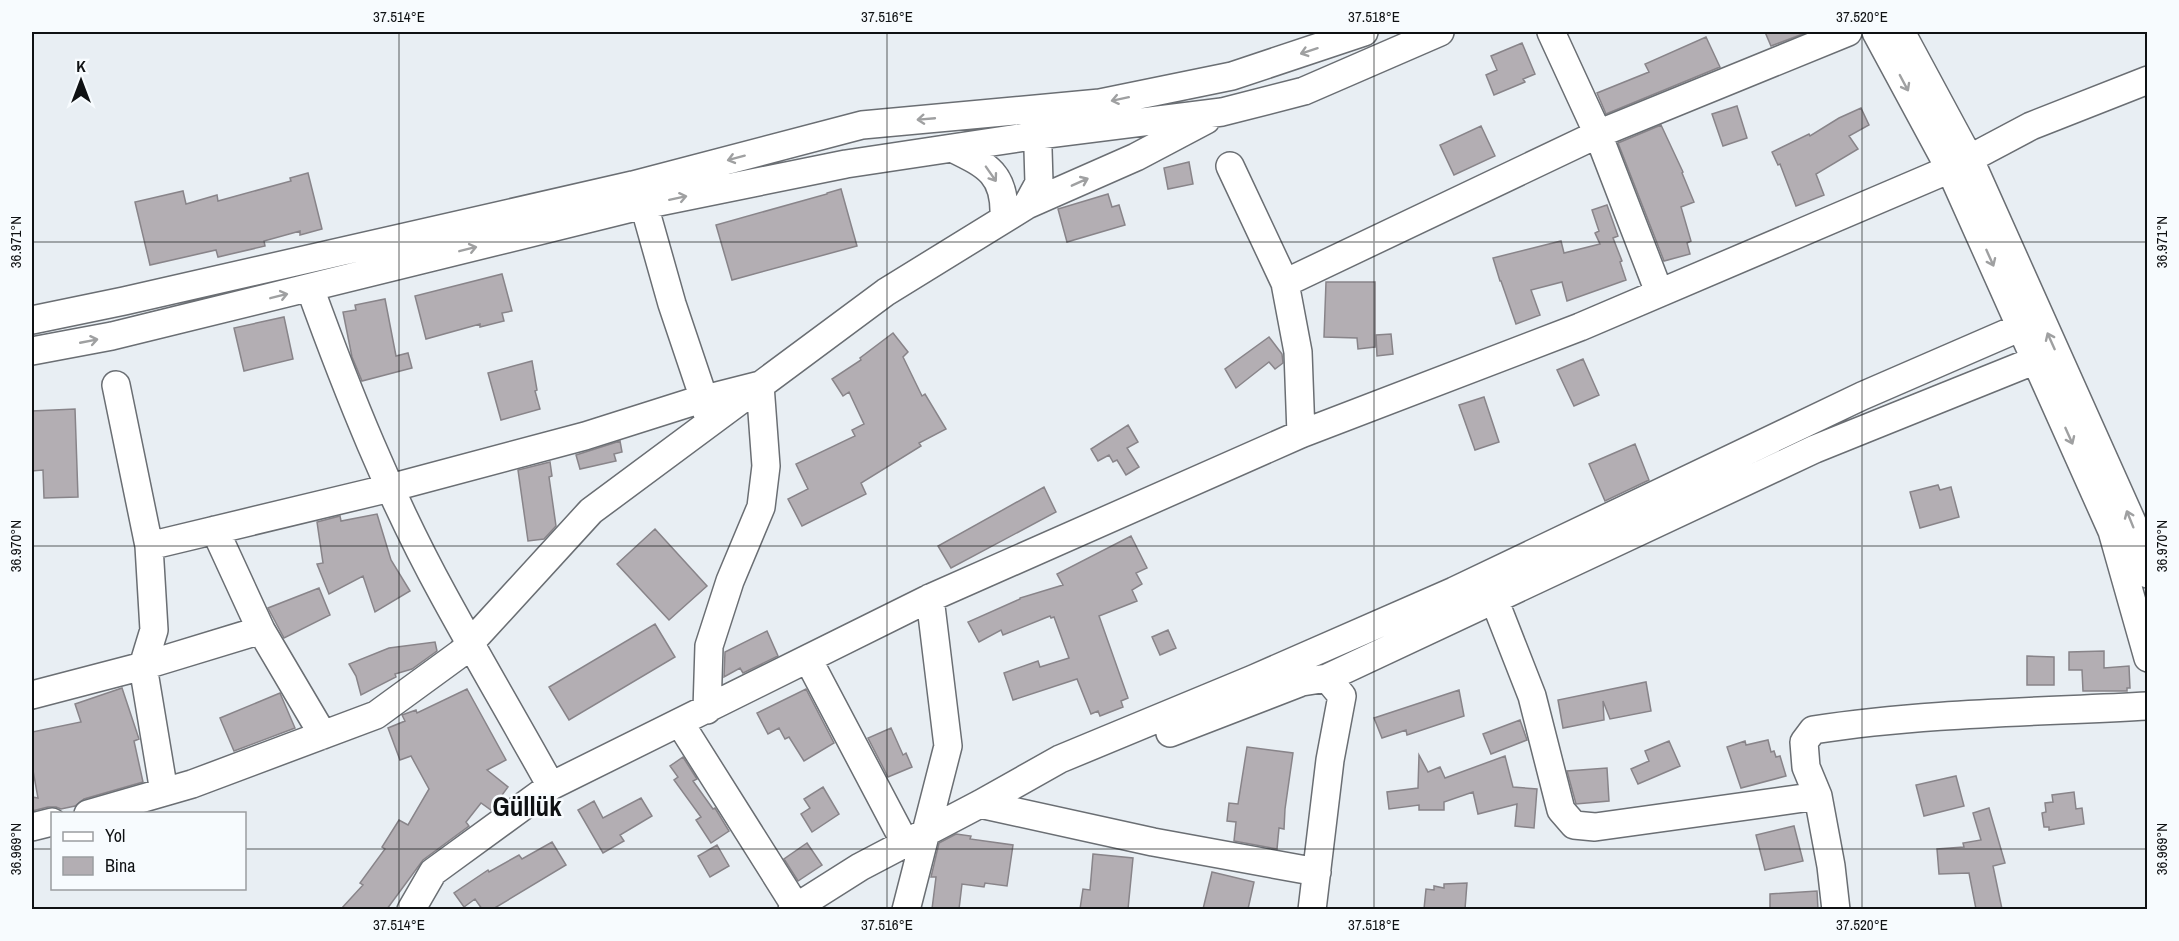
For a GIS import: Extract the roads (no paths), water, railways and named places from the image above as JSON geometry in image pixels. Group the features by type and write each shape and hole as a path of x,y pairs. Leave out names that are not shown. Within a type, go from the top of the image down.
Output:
{"street":[{"path":"32,351 112,336 644,205 846,164 952,148 1101,103 1232,76 1364,32"},
{"path":"32,320 633,185 862,124 1030,123 1222,112 1304,90 1440,32"},
{"path":"1551,32 1599,134 1659,292"},
{"path":"1285,283 1599,134 1848,32"},
{"path":"1876,32 1960,164 2021,327 2112,531 2148,658"},
{"path":"1901,32 1960,164 2133,524 2148,574"},
{"path":"411,909 433,872 551,786 930,597 1301,434 1580,327 1960,164 2031,126 2148,80"},
{"path":"149,546 390,488 585,436 707,411 760,385 886,292 1016,212 1136,157 1222,112"},
{"path":"1016,212 1039,183 1030,123"},
{"path":"952,148 985,164 996,180 1005,200 1016,212"},
{"path":"1230,166 1285,283 1298,352 1301,434"},
{"path":"644,205 672,304 707,411"},
{"path":"310,288 337,362 390,488 444,596 551,786"},
{"path":"680,723 796,909 860,867 1060,759 1243,683 1454,591 1862,396 2021,327"},
{"path":"980,804 1302,682 1327,678 1815,449 2036,360"},
{"path":"707,710 709,646 730,581 761,507 766,466 760,385"},
{"path":"116,386 149,546 154,630 143,666 165,792"},
{"path":"92,812 192,784 376,715 461,653 591,511 707,411"},
{"path":"215,530 261,630 323,735"},
{"path":"906,909 915,838 948,746 930,597"},
{"path":"1494,599 1532,696 1561,810 1574,825 1595,827 1818,796"},
{"path":"32,695 143,666 261,630"},
{"path":"808,659 915,838"},
{"path":"1312,909 1330,760 1342,696 1327,678"},
{"path":"1836,909 1831,866 1818,796 1806,767 1804,742 1813,730 1850,724 2148,706"},
{"path":"980,804 1153,842 1317,872"},
{"path":"32,827 51,822"}],"district":[{"name":"Güllük","path":"527,806"}]}
